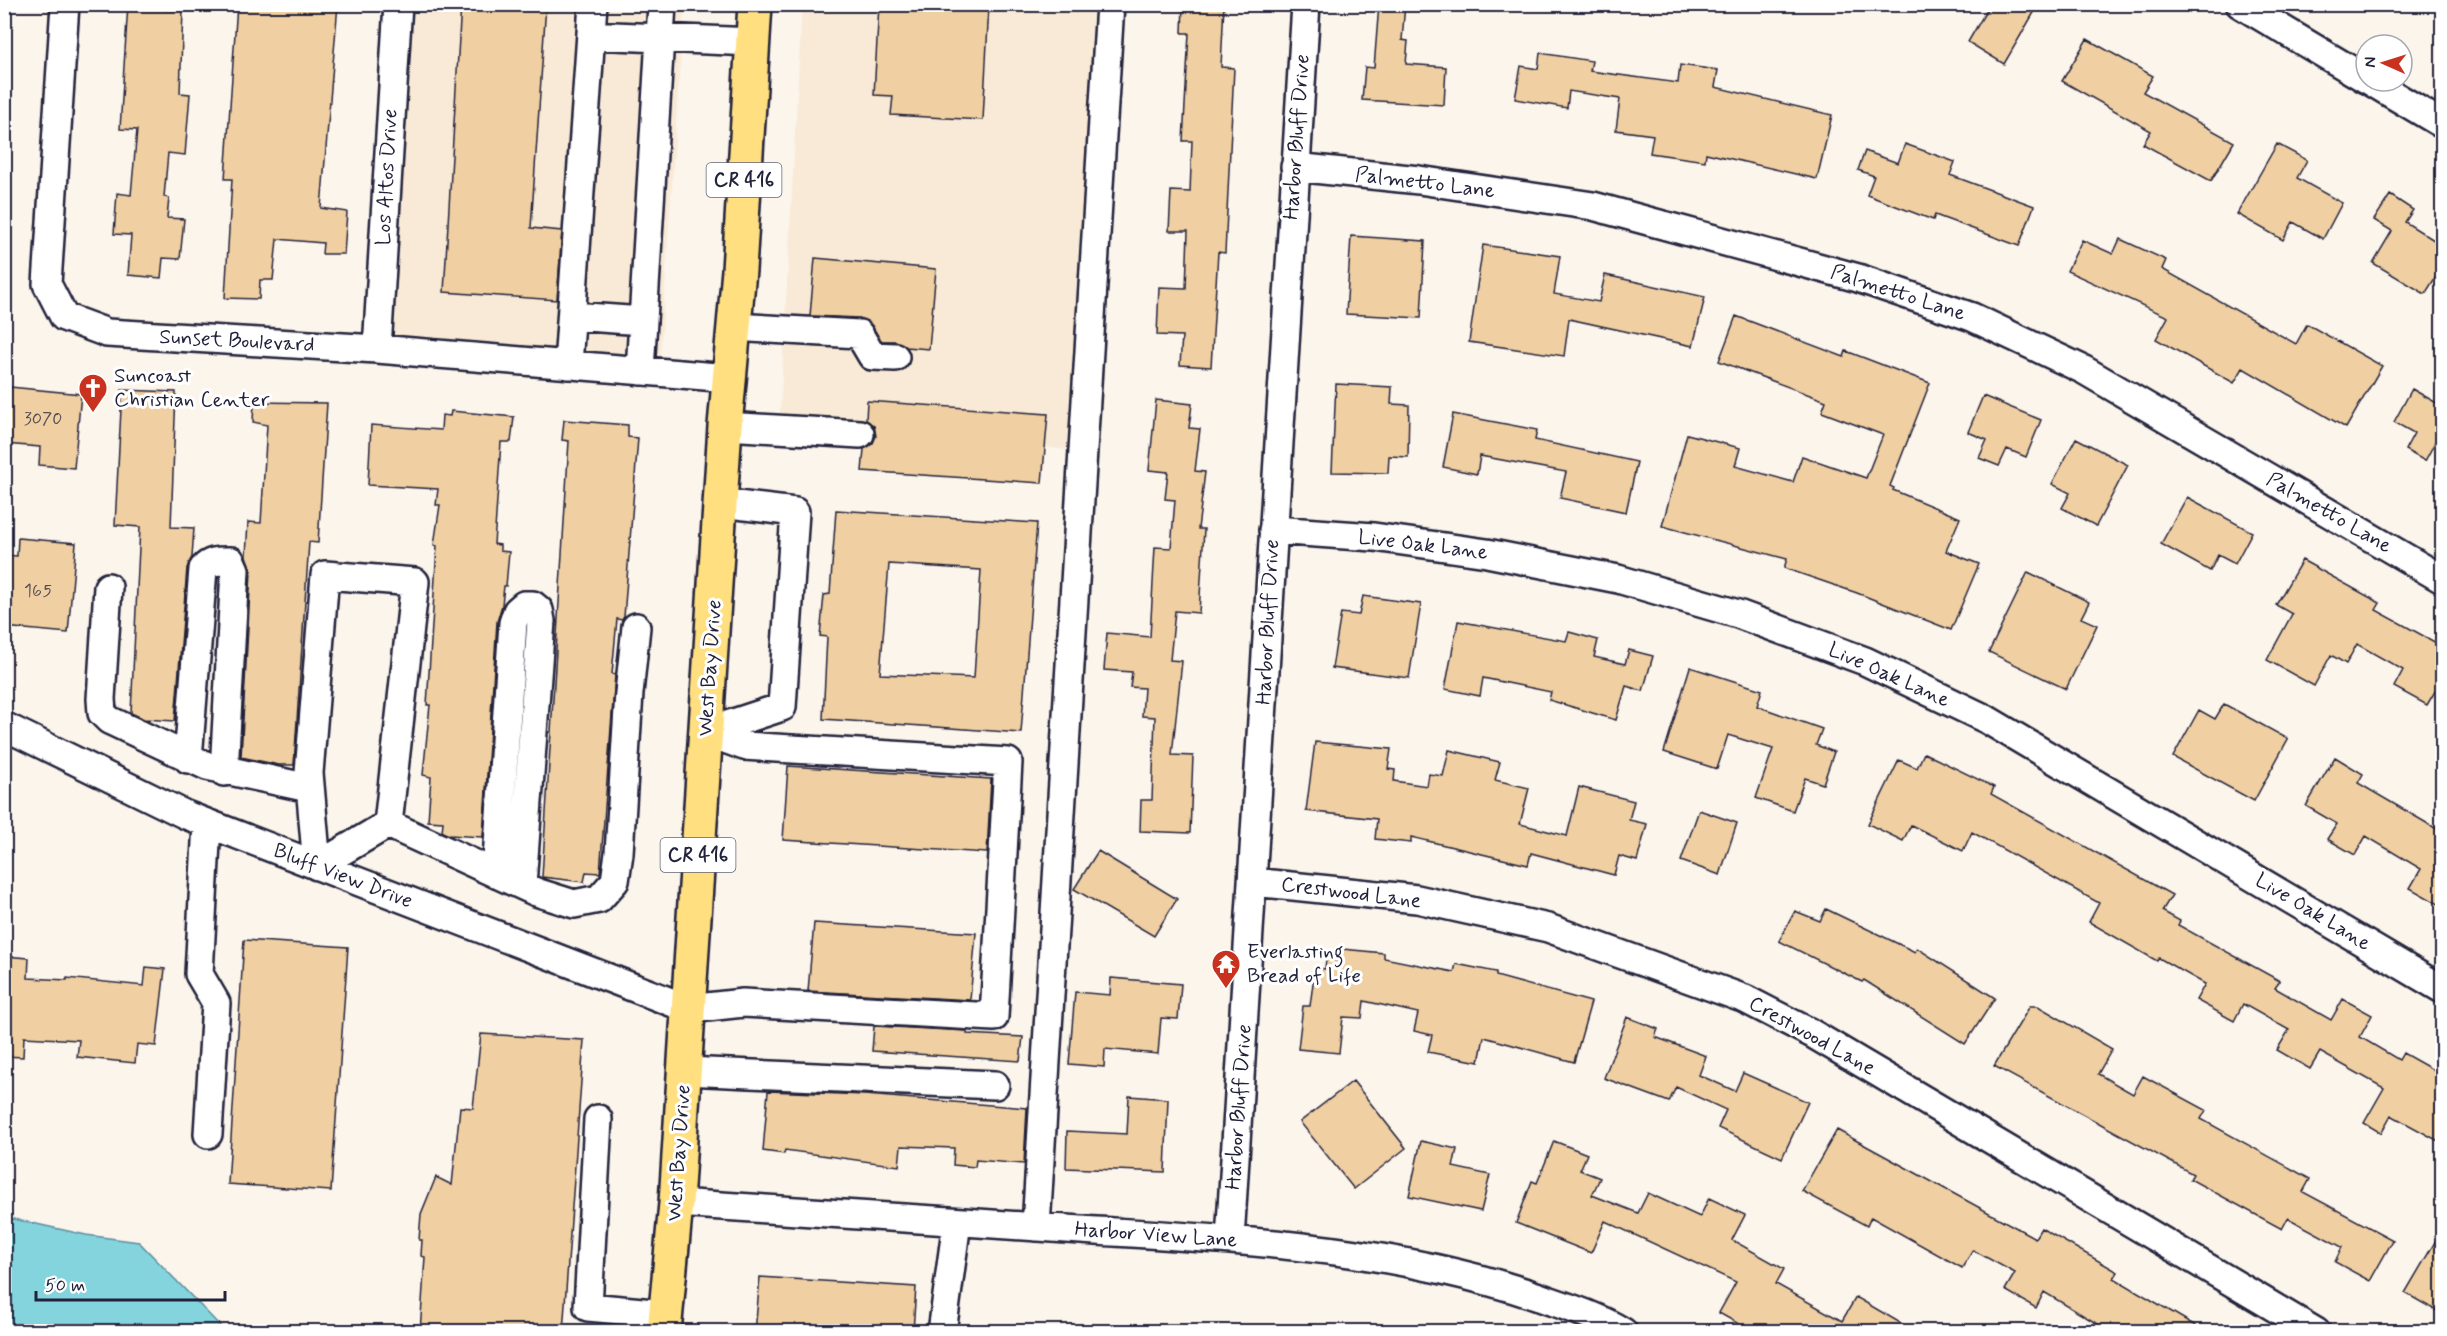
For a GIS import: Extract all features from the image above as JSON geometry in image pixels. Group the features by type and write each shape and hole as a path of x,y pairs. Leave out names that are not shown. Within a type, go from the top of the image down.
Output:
{"main road":[{"name":"West Bay Drive","path":"665,1323 676,1203 755,4"}],"street":[{"name":"Sunset Boulevard","path":"65,4 47,284 64,317 107,333 377,349 729,378"},
{"name":"Los Altos Drive","path":"377,349 398,4"},
{"path":"568,365 593,4"},
{"path":"640,371 663,4"},
{"path":"1036,1227 1110,4"},
{"name":"Harbor Bluff Drive","path":"1230,1240 1306,4"},
{"path":"2240,4 2354,72"},
{"path":"591,35 753,42"},
{"path":"2390,93 2442,124"},
{"name":"Palmetto Lane","path":"1295,167 1419,180 1593,206 1858,278 1972,317 2084,370 2442,579"},
{"path":"572,316 643,321"},
{"path":"733,327 859,334 872,356 895,357"},
{"path":"726,426 860,434"},
{"path":"706,732 782,707 795,512 721,503"},
{"name":"Live Oak Lane","path":"1273,530 1374,537 1476,551 1618,579 1738,614 1865,661 1986,718 2442,989"},
{"path":"188,759 203,569 208,563 214,561 231,561 235,570 224,772"},
{"path":"325,575 415,582 388,825 317,866 309,788 325,575"},
{"path":"108,587 102,713 109,720 188,759 224,772 309,788"},
{"path":"496,874 513,623 517,611 524,605 533,605 539,610 541,621 522,885"},
{"path":"388,825 496,874 574,904 598,899 615,881 619,853 629,693 636,627"},
{"name":"Bluff View Drive","path":"4,726 207,823 689,1009"},
{"path":"689,1009 743,1003 994,1017 1008,762 744,746 706,732"},
{"path":"207,823 200,974 216,1003 208,1134"},
{"name":"Crestwood Lane","path":"1253,882 1417,899 1548,928 1745,999 1821,1039 2316,1332"},
{"path":"685,1071 994,1085"},
{"path":"598,1119 588,1307 665,1323"},
{"name":"Harbor View Lane","path":"676,1203 1333,1249 1418,1264 1502,1284 1603,1320 1623,1332"},
{"path":"942,1332 957,1222"}],"shaded area":[{"path":"412,5 684,5 660,359 392,337"},
{"path":"802,5 1117,5 1090,453 780,413"}],"water":[{"path":"5,1217 86,1235 139,1242 225,1331 5,1331"}],"building":[{"path":"128,4 165,4 165,10 183,10 180,93 190,94 185,155 168,153 164,197 169,198 167,218 184,219 180,259 163,258 161,278 128,275 131,235 114,234 117,193 131,195 137,130 120,129"},
{"path":"237,4 338,4 321,208 347,212 344,254 322,254 323,243 277,239 273,280 260,280 259,299 225,298 232,179 225,179"},
{"path":"461,4 546,4 531,228 562,231 557,300 444,292"},
{"path":"879,4 989,4 983,120 891,115 893,96 874,95"},
{"path":"1183,4 1224,4 1221,67 1234,68 1225,253 1218,252 1211,367 1180,365 1182,336 1157,335 1159,287 1186,288 1188,231 1169,231 1171,191 1190,192 1192,141 1183,141 1189,33 1182,33"},
{"path":"1379,4 1405,4 1402,40 1408,41 1406,64 1446,67 1444,105 1362,100 1365,67 1374,68"},
{"path":"1990,4 2039,4 2004,64 1968,42"},
{"path":"2087,39 2153,76 2143,92 2234,142 2211,181 2143,144 2151,131 2062,81"},
{"path":"1540,53 1592,61 1590,71 1678,83 1680,65 1718,70 1715,87 1832,115 1817,179 1706,153 1705,161 1650,153 1653,135 1616,130 1620,99 1569,91 1567,108 1515,99 1521,66 1538,69"},
{"path":"1905,144 1955,162 1950,175 2034,206 2019,246 1935,215 1933,220 1867,195 1874,176 1858,170 1865,151 1898,163"},
{"path":"2277,144 2307,160 2297,178 2342,203 2323,239 2293,222 2283,240 2237,214"},
{"path":"2390,195 2413,210 2405,222 2442,245 2442,267 2425,294 2373,263 2392,231 2374,220"},
{"path":"1351,236 1425,241 1421,318 1346,314"},
{"path":"2120,239 2166,260 2162,269 2296,344 2307,324 2382,366 2346,428 2243,368 2234,383 2156,339 2168,317 2067,271 2082,240 2113,254"},
{"path":"1483,245 1560,256 1554,294 1599,302 1605,275 1705,297 1693,346 1569,319 1564,356 1469,342"},
{"path":"815,258 936,269 929,349 906,347 896,341 881,341 872,326 860,318 810,316"},
{"path":"1736,316 1844,357 1846,351 1930,383 1890,486 1894,488 1893,490 1960,518 1946,551 1979,564 1951,630 1857,593 1784,568 1787,559 1662,526 1687,434 1740,448 1735,466 1793,482 1802,456 1866,478 1883,435 1822,412 1826,401 1719,361"},
{"path":"1336,384 1392,387 1391,404 1409,405 1408,457 1389,456 1388,473 1332,472"},
{"path":"10,387 81,394 74,468 39,465 40,447 5,444"},
{"path":"2412,389 2442,406 2442,429 2425,461 2405,450 2414,433 2394,422"},
{"path":"122,390 176,392 171,527 194,528 192,557 187,568 175,721 144,719 131,713 140,527 115,525"},
{"path":"1983,396 2041,420 2026,457 2007,449 1999,466 1979,458 1987,440 1968,432"},
{"path":"1156,400 1192,404 1189,428 1200,429 1195,471 1205,472 1198,529 1204,529 1199,613 1175,611 1170,660 1182,661 1172,755 1193,756 1190,833 1140,831 1141,800 1152,800 1155,717 1142,716 1144,688 1130,687 1132,672 1104,670 1107,633 1150,637 1155,547 1171,548 1175,500 1165,499 1168,472 1149,470"},
{"path":"867,401 1048,414 1042,483 862,471 864,449 873,443 876,436 874,426 866,420"},
{"path":"254,402 327,403 318,543 309,542 294,765 279,765 241,757 251,571 246,556 248,522 261,523 267,425 253,422"},
{"path":"451,411 514,417 511,442 501,442 494,544 500,545 500,551 509,552 506,586 504,586 497,622 483,837 449,835 442,832 443,822 428,821 431,777 423,775 430,705 427,705 437,546 434,545 440,505 436,505 438,489 368,485 371,425 441,430 442,415 450,416"},
{"path":"1453,414 1537,430 1535,440 1637,462 1626,512 1560,498 1566,472 1480,456 1477,474 1443,467"},
{"path":"564,420 628,425 628,437 638,438 624,617 622,620 617,619 612,674 615,675 600,873 586,872 584,882 542,877 569,441 562,440"},
{"path":"2076,438 2128,465 2096,526 2062,508 2070,493 2052,484"},
{"path":"2187,497 2252,532 2235,564 2218,555 2210,571 2161,544"},
{"path":"836,510 1037,523 1021,733 823,719 827,637 820,636 824,595 830,594","holes":["889,564 981,570 974,678 880,674"]},
{"path":"18,538 76,543 68,633 4,627 4,555 17,556"},
{"path":"2302,560 2380,603 2376,610 2442,646 2442,691 2437,688 2427,705 2394,687 2403,670 2357,644 2346,664 2331,655 2314,686 2267,660 2292,614 2276,605"},
{"path":"2028,572 2089,602 2081,618 2097,625 2066,689 1989,652"},
{"path":"1363,596 1421,604 1409,678 1332,668 1341,613 1359,615"},
{"path":"1458,621 1566,641 1569,632 1598,640 1594,657 1625,664 1629,650 1653,656 1643,691 1626,686 1616,720 1549,700 1551,692 1483,678 1480,696 1445,689"},
{"path":"1690,667 1762,690 1757,706 1822,729 1816,745 1834,752 1823,784 1805,778 1793,811 1756,798 1773,749 1728,735 1717,769 1664,752"},
{"path":"2224,704 2288,739 2254,801 2173,757 2199,710 2215,719"},
{"path":"1315,742 1391,749 1388,769 1395,770 1394,781 1427,786 1429,774 1443,776 1449,750 1500,762 1495,780 1529,788 1520,824 1567,836 1579,787 1634,801 1629,820 1647,824 1637,861 1619,856 1614,875 1531,853 1528,865 1411,837 1411,843 1375,839 1377,819 1306,811"},
{"path":"1924,753 1994,787 1991,794 2172,895 2162,911 2180,921 2178,925 2280,981 2275,988 2331,1020 2343,999 2372,1015 2360,1037 2399,1060 2403,1053 2442,1075 2442,1143 2391,1115 2381,1133 2364,1123 2384,1088 2320,1052 2310,1069 2277,1050 2289,1030 2243,1004 2234,1021 2196,1000 2205,984 2159,958 2157,961 2089,922 2099,903 1972,832 1963,851 1911,825 1903,841 1868,824 1899,760 1917,768"},
{"path":"2335,757 2363,774 2358,783 2442,832 2442,906 2410,888 2421,869 2366,836 2355,855 2327,839 2337,824 2306,806"},
{"path":"788,766 991,779 987,853 783,840"},
{"path":"1699,810 1737,823 1720,875 1681,861"},
{"path":"1098,851 1177,899 1154,936 1074,889"},
{"path":"1826,909 1915,952 1917,948 1995,998 1965,1044 1864,980 1862,982 1779,941 1795,911 1820,921"},
{"path":"814,923 976,933 970,1000 808,991"},
{"path":"244,940 348,947 331,1191 228,1184"},
{"path":"1342,949 1384,953 1384,958 1454,972 1456,964 1496,972 1496,976 1591,1002 1574,1062 1484,1037 1479,1062 1428,1052 1432,1035 1414,1031 1418,1013 1364,1001 1362,1018 1343,1017 1339,1053 1298,1049 1303,1006 1310,1006 1315,968 1325,969 1326,959 1341,961"},
{"path":"4,956 29,958 28,978 67,980 67,978 144,986 146,967 165,969 156,1046 137,1044 135,1063 77,1057 79,1040 24,1037 23,1057 4,1056"},
{"path":"1111,978 1181,984 1178,1019 1161,1018 1158,1054 1105,1049 1104,1067 1069,1064 1075,992 1110,995"},
{"path":"2030,1006 2038,1006 2112,1049 2098,1074 2133,1094 2143,1076 2206,1110 2201,1119 2310,1179 2303,1192 2393,1240 2370,1281 2335,1262 2342,1247 2288,1218 2282,1229 2190,1179 2193,1174 1994,1066"},
{"path":"1627,1017 1658,1029 1655,1037 1706,1056 1699,1075 1735,1091 1743,1073 1808,1102 1782,1158 1718,1128 1726,1110 1676,1087 1669,1102 1604,1078"},
{"path":"874,1026 967,1031 967,1034 1023,1037 1020,1061 872,1051"},
{"path":"481,1034 584,1040 563,1332 420,1332 425,1257 421,1256 422,1240 419,1240 421,1214 436,1177 452,1185 460,1107 473,1108"},
{"path":"1353,1081 1406,1148 1354,1189 1300,1122"},
{"path":"768,1091 865,1095 1027,1108 1024,1164 976,1160 975,1167 953,1165 954,1148 901,1146 899,1166 785,1150 784,1154 763,1151"},
{"path":"1129,1096 1168,1099 1165,1172 1066,1168 1067,1131 1127,1134"},
{"path":"1837,1130 2035,1238 2041,1228 2118,1272 2114,1278 2206,1332 2111,1332 2044,1292 2036,1308 2005,1290 2015,1273 1973,1250 1962,1268 1871,1217 1867,1226 1802,1191"},
{"path":"1421,1141 1457,1149 1453,1167 1490,1175 1481,1211 1409,1196"},
{"path":"1554,1141 1587,1154 1580,1170 1600,1178 1592,1195 1638,1213 1648,1193 1700,1217 1709,1198 1745,1215 1732,1240 1784,1269 1776,1284 1842,1321 1856,1297 1916,1332 1753,1332 1719,1313 1736,1282 1605,1221 1591,1253 1516,1223 1532,1181 1537,1183"},
{"path":"2442,1230 2442,1314 2405,1293"},
{"path":"760,1277 916,1287 913,1332 755,1332"}],"place":[{"name":"Suncoast Christian Center","path":"93,414"},
{"name":"Everlasting Bread of Life","path":"1226,990"}]}
